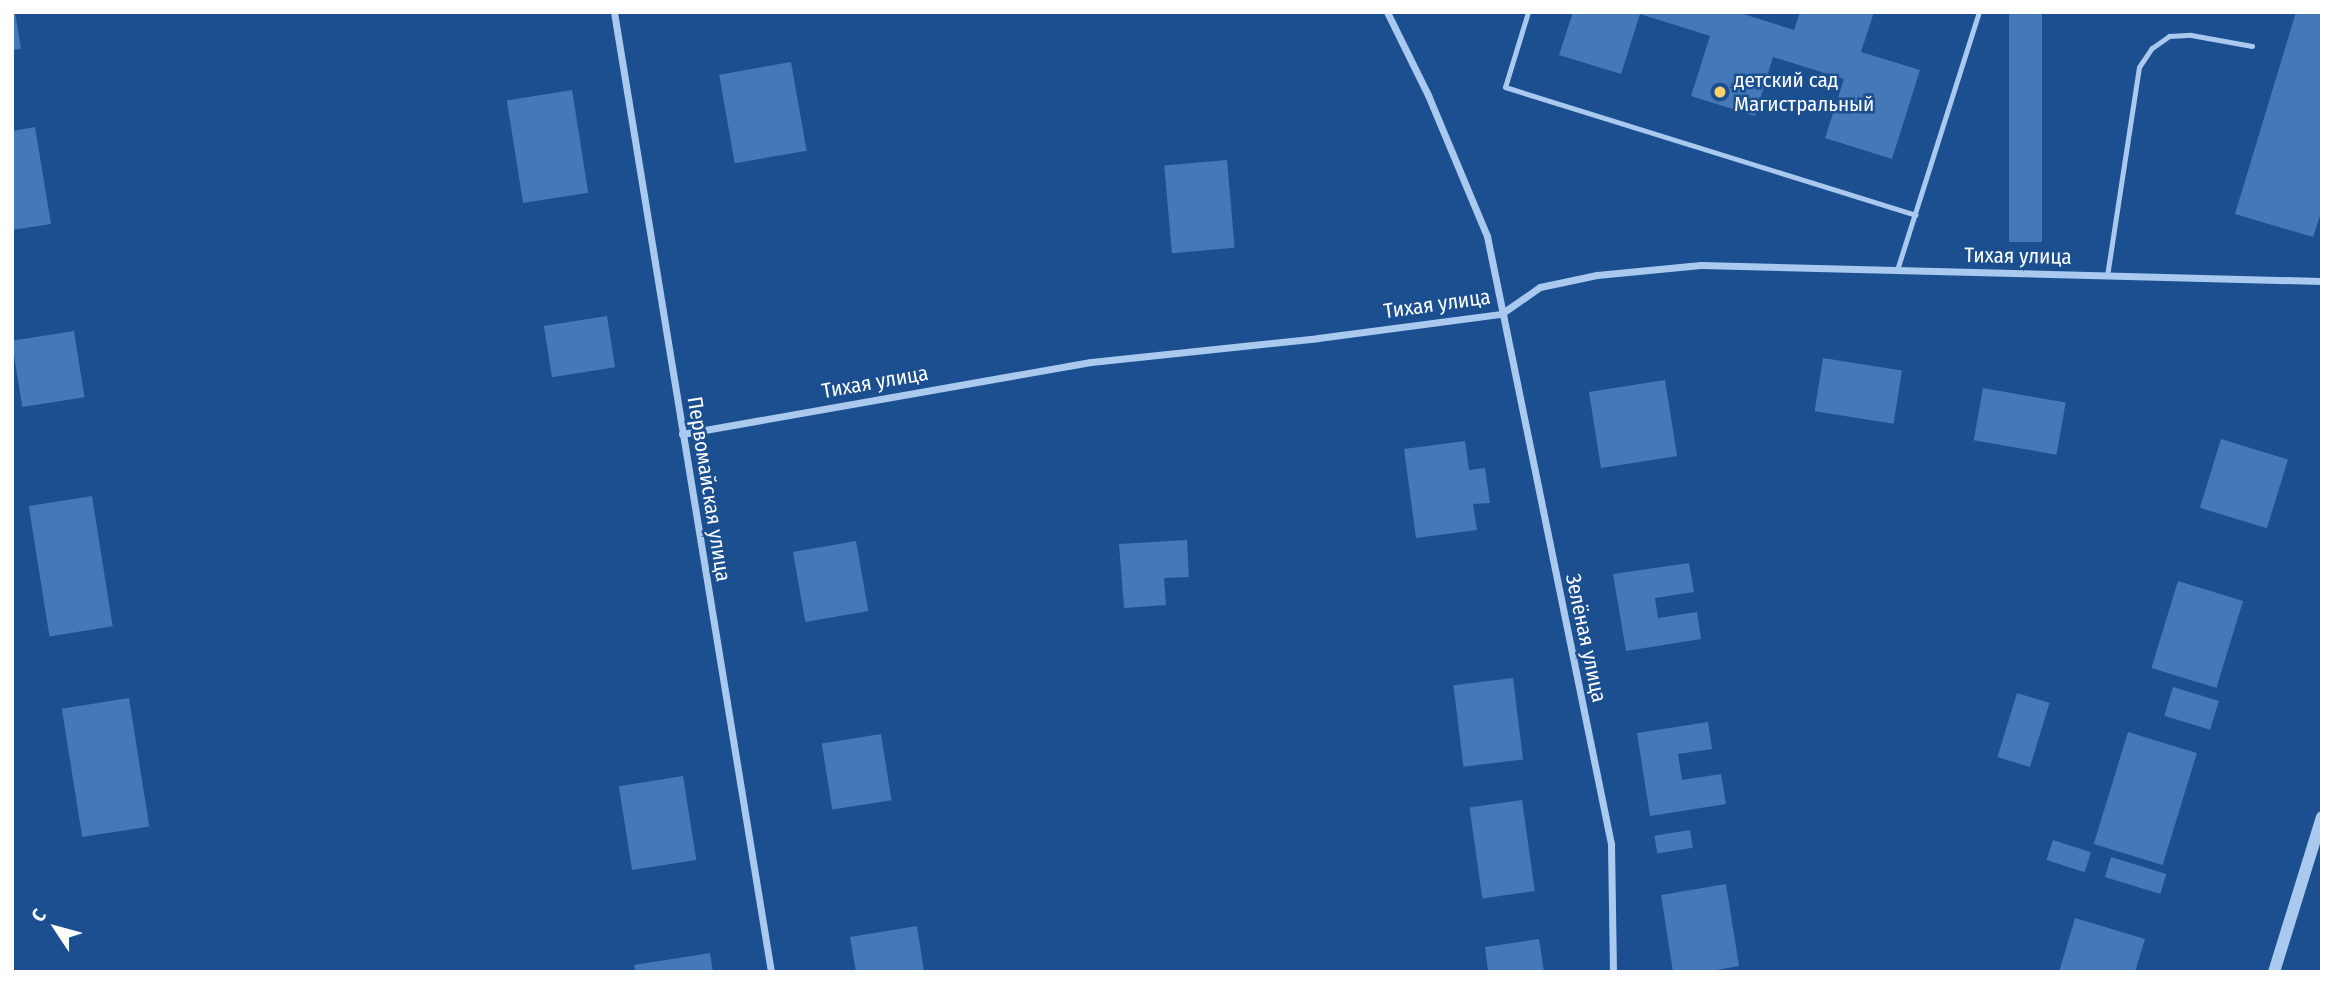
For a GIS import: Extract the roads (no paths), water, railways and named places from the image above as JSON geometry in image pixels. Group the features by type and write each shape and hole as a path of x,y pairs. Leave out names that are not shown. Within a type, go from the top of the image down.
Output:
{"street":[{"name":"Первомайская улица","path":"614,12 771,972"},
{"name":"Зелёная улица","path":"1387,12 1428,95 1488,236 1501,314 1611,844 1613,972"},
{"name":"Тихая улица","path":"682,434 1091,362 1318,338 1501,314 1540,287 1597,275 1701,265 2322,281"},
{"path":"2273,972 2322,817"}],"lane":[{"path":"1528,12 1505,87 1915,215"},
{"path":"1897,271 1979,12"},
{"path":"2107,276 2139,67 2151,48 2169,36 2191,35 2252,46"}],"place":[{"name":"детский сад Магистральный","path":"1720,92"}]}
